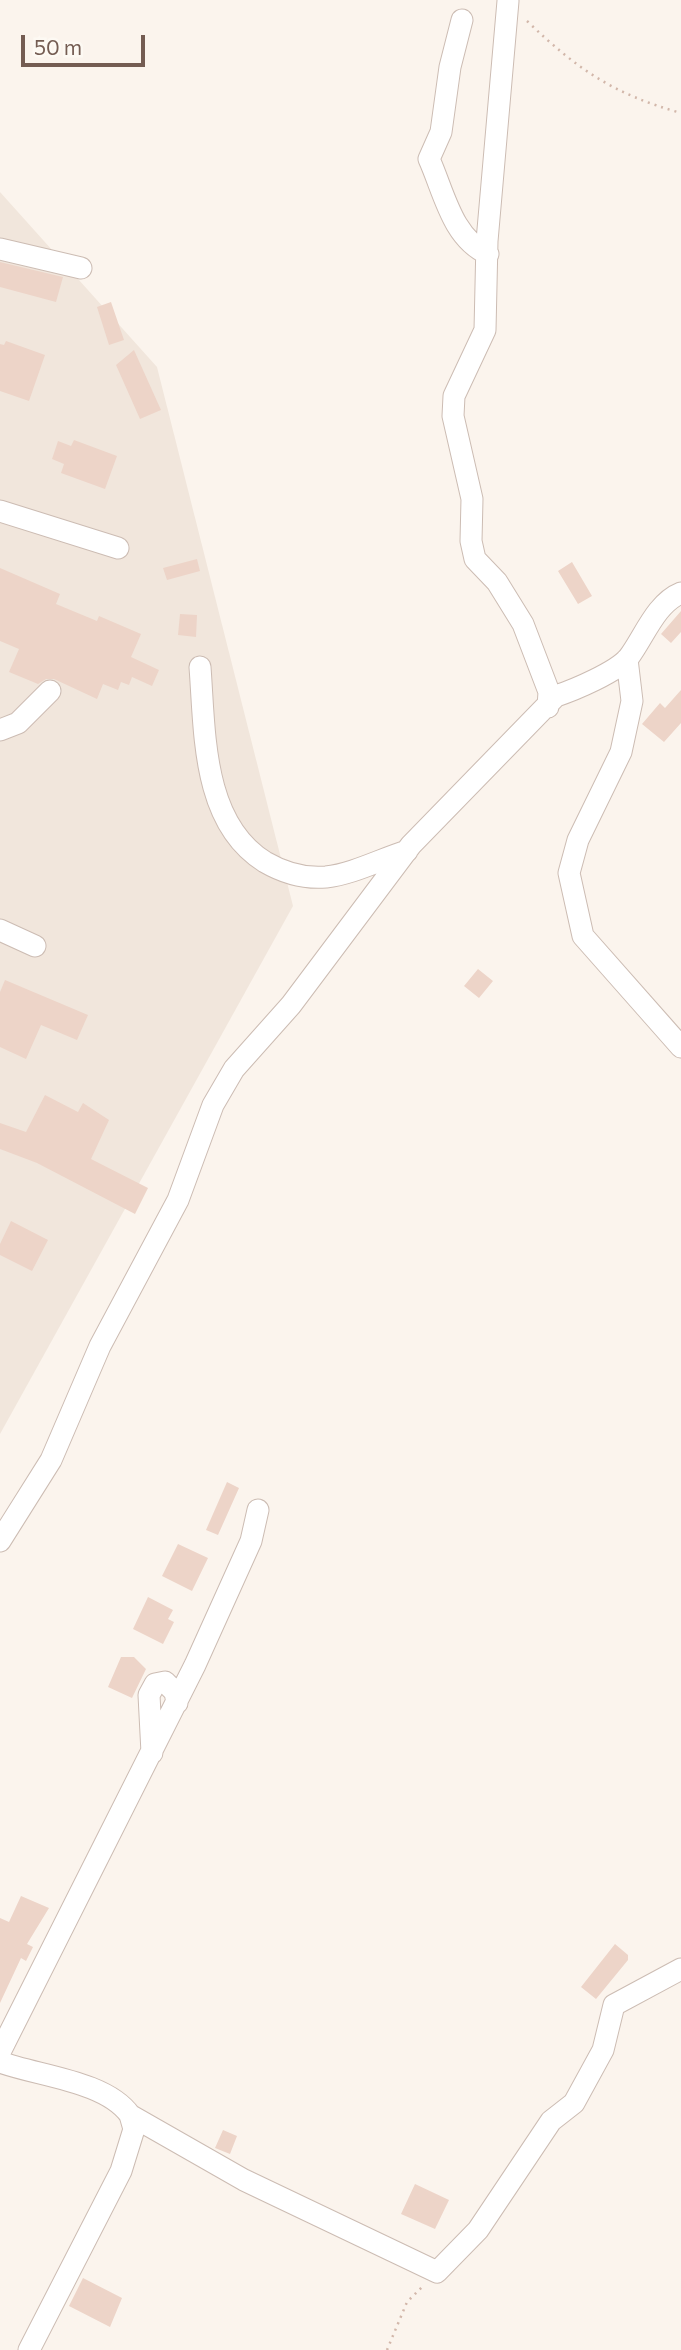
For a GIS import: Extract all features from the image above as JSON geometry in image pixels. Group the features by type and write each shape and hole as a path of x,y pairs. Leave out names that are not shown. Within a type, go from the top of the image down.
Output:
{"street":[{"path":"508,1 488,254 485,330 454,396 453,416 472,499 471,541 475,559 497,582 523,624 549,692 548,707"},
{"path":"462,20 450,67 441,132 429,159 438,189 466,238 471,246 488,254"},
{"path":"0,249 82,268"},
{"path":"0,511 118,548"},
{"path":"0,1541 51,1460 100,1346 177,1200 213,1105 234,1069 291,1006 407,851 556,696 572,691 627,659 657,614 681,593"},
{"path":"627,659 632,701 621,752 578,840 569,873 583,936 681,1047"},
{"path":"200,667 212,779 233,834 253,854 290,874 328,877 407,851"},
{"path":"0,730 18,723 35,703 50,691"},
{"path":"0,930 35,946"},
{"path":"0,2052 9,2019 177,1703 251,1541 258,1510"},
{"path":"152,1753 149,1695 155,1684 165,1682 175,1692 177,1703"},
{"path":"130,2115 244,2180 437,2272 478,2230 551,2121 574,2103 603,2050 614,2005 681,1969"},
{"path":"0,2062 98,2091 122,2103 130,2115 134,2129 121,2171 29,2350"}],"path":[{"path":"508,1 557,50 604,84 641,102 681,113"},
{"path":"387,2350 407,2302 437,2272"}],"shaded area":[{"path":"0,192 157,367 293,906 0,1434"}],"building":[{"path":"0,262 63,277 56,302 0,287"},
{"path":"111,302 124,340 109,345 97,307"},
{"path":"6,341 45,355 29,401 0,391 0,344 4,345"},
{"path":"134,350 161,410 140,419 116,365"},
{"path":"74,440 117,456 105,489 61,473 64,464 52,459 58,441 71,446"},
{"path":"197,559 200,571 167,580 163,568"},
{"path":"572,562 592,596 578,604 558,571"},
{"path":"0,568 60,594 56,604 97,621 99,616 141,634 131,657 159,670 152,686 132,677 129,685 121,682 118,690 103,684 97,699 54,679 46,679 38,684 9,672 19,649 0,641"},
{"path":"681,611 681,632 671,643 661,634"},
{"path":"180,614 197,615 196,637 178,635"},
{"path":"681,690 681,723 664,742 642,724 660,703 665,708"},
{"path":"478,969 493,981 479,998 464,986"},
{"path":"5,980 88,1015 77,1040 41,1025 26,1059 0,1047 0,992"},
{"path":"45,1095 78,1112 83,1103 109,1120 91,1159 148,1188 135,1214 37,1163 0,1149 0,1123 26,1132"},
{"path":"11,1221 48,1240 32,1271 0,1255 0,1244"},
{"path":"227,1482 239,1488 218,1535 206,1530"},
{"path":"178,1544 208,1558 192,1591 162,1576"},
{"path":"148,1597 173,1610 168,1619 174,1622 163,1644 133,1629"},
{"path":"121,1657 134,1657 146,1669 132,1698 108,1687"},
{"path":"21,1896 49,1908 27,1944 33,1947 26,1961 21,1958 0,2003 0,1918 9,1922"},
{"path":"615,1944 628,1955 628,1960 596,1999 581,1987"},
{"path":"223,2130 237,2136 230,2154 215,2148"},
{"path":"415,2184 449,2200 435,2229 401,2214"},
{"path":"83,2278 122,2298 110,2327 69,2306"}]}
